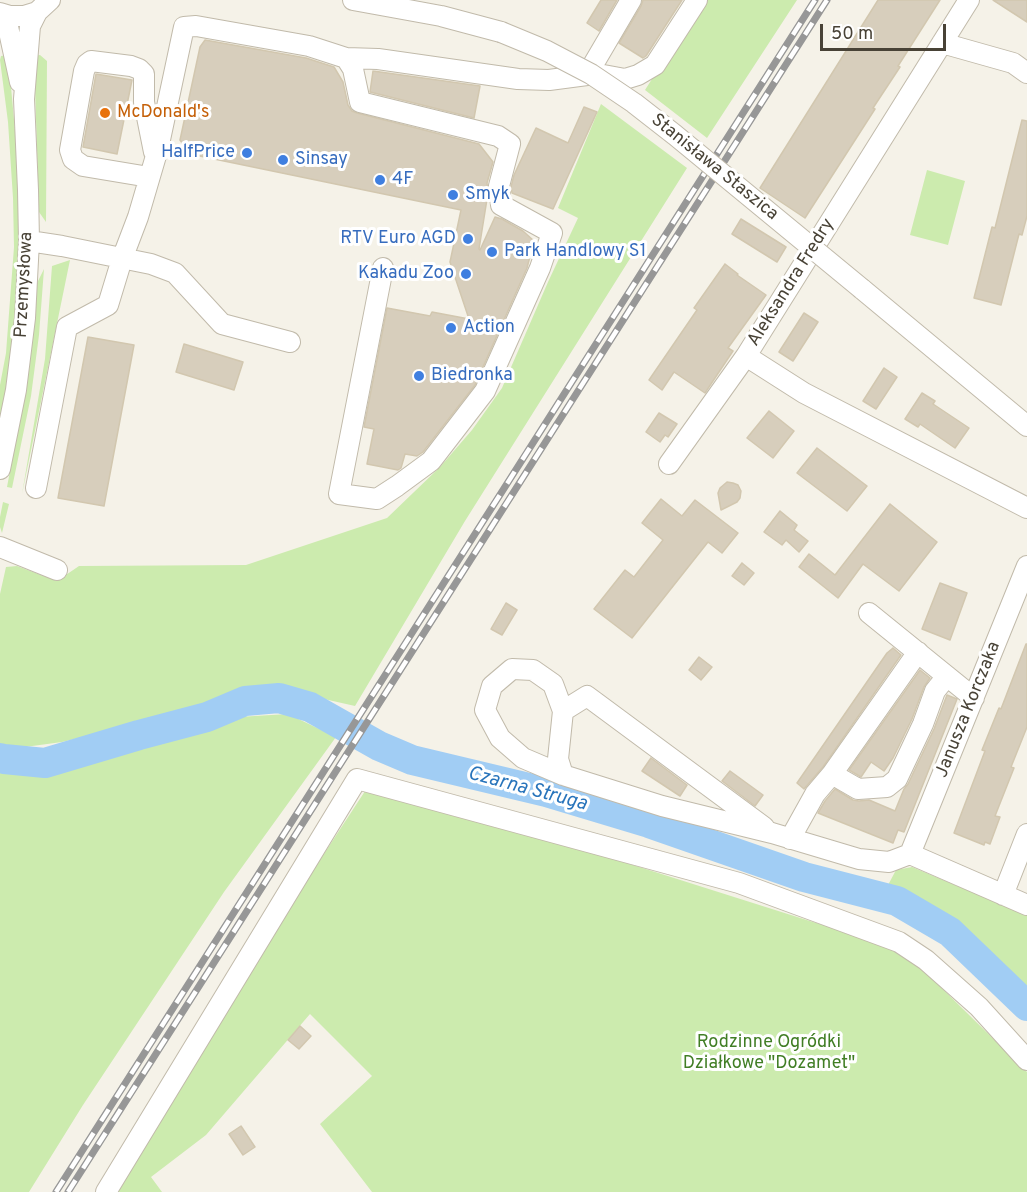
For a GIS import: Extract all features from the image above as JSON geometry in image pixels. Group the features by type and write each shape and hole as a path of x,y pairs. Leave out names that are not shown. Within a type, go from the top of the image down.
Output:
{"street":[{"name":"Stanisława Staszica","path":"353,0 441,16 501,32 547,51 591,74 675,135 1027,426"},
{"path":"587,75 631,0"},
{"path":"36,488 67,327 108,304 138,218 155,158 184,27 196,26 309,45 346,58 378,59 518,79 549,80 598,74 625,80 656,65 697,0"},
{"name":"Aleksandra Fredry","path":"969,0 746,356 804,393 1027,508"},
{"path":"0,14 24,16 44,6"},
{"name":"Przemysłowa","path":"0,469 16,390 25,318 29,241 24,99 30,26 44,6"},
{"name":"Przemysłowa","path":"0,14 8,27 24,99"},
{"path":"942,43 1013,63 1027,73"},
{"path":"346,58 353,69 360,102 498,136 510,144 499,186 501,206 552,233 540,268 485,391 431,461 377,499 339,494 384,268"},
{"path":"149,177 83,166 73,159 70,150 84,71 91,61 132,66 144,74 144,102 155,158"},
{"path":"29,241 151,264 176,273 222,324 290,342"},
{"path":"669,464 746,356"},
{"path":"0,548 57,570"},
{"name":"Janusza Korczaka","path":"910,854 1027,566"},
{"path":"869,613 974,698"},
{"path":"781,836 832,774 918,652"},
{"path":"563,775 558,759 563,711 553,684 533,670 512,669 492,686 485,710 500,738 523,758 563,775 662,806 781,836 859,859 889,862 910,854 1027,905"},
{"path":"832,774 858,789 887,787 897,779 923,724 935,691 947,676"},
{"path":"563,711 587,696 781,836"},
{"path":"106,1192 357,780 739,883 899,942 926,960 979,1007 1027,1060"},
{"path":"1003,895 1027,834"}],"green space":[{"path":"702,0 797,0 707,138 645,90"},
{"path":"8,55 19,173 20,274 13,344 0,425 0,385 6,353 14,247 8,122 0,60 1,56"},
{"path":"40,55 47,61 46,222 39,212 34,56"},
{"path":"601,104 687,168 465,521 355,706 271,687 190,711 62,742 10,749 0,744 0,594 6,567 17,566 57,581 79,566 246,565 387,518 440,467 472,430 502,388 578,218 558,208"},
{"path":"927,170 965,181 948,245 910,235"},
{"path":"70,260 22,494 45,359 52,266"},
{"path":"44,269 31,396 12,488 7,487 29,370 37,283"},
{"path":"3,502 9,504 2,533 0,517"},
{"path":"288,714 336,737 224,892 83,1105 29,1192 0,1192 0,768 19,774 63,771 238,717"},
{"name":"Rodzinne Ogródki Działkowe \"Dozamet\"","path":"371,782 813,922 900,947 1027,1072 1027,1192 372,1192 320,1124 372,1076 310,1014 206,1135 151,1177 162,1192 115,1192 180,1090 259,953"},
{"path":"912,867 1027,915 1027,997 954,925 887,887 896,870"}],"building":[{"path":"601,0 617,0 599,31 587,23"},
{"path":"643,0 682,0 643,58 619,43"},
{"path":"878,0 940,0 898,66 900,67 873,108 875,109 805,218 760,188"},
{"path":"993,0 1027,0 1027,22"},
{"name":"Park Handlowy S1","path":"205,40 306,58 334,67 343,82 348,105 352,111 479,144 493,162 487,183 488,193 479,249 495,217 523,231 534,241 527,268 475,385 423,452 417,456 405,454 401,468 398,470 367,464 374,429 364,427 387,308 430,316 432,312 469,319 450,262 461,210 190,154 180,140 200,47"},
{"path":"373,71 480,86 474,118 370,92"},
{"name":"McDonald's","path":"96,74 132,80 117,154 83,147"},
{"path":"584,107 597,112 553,209 512,193 514,175 536,128 568,143"},
{"path":"1022,120 1027,121 1027,216 1022,235 1019,234 1001,305 974,298 992,227 995,228"},
{"path":"741,219 786,247 777,262 732,234"},
{"path":"725,264 766,295 728,348 733,351 705,393 674,372 662,390 649,380 697,310 694,308"},
{"path":"804,313 818,322 793,361 779,352"},
{"path":"88,337 134,345 104,506 58,498"},
{"path":"184,344 243,362 234,390 176,372"},
{"path":"884,368 897,377 876,409 863,401"},
{"path":"922,393 935,401 933,404 969,428 955,448 920,424 918,427 905,419"},
{"path":"769,411 794,431 773,458 747,438"},
{"path":"659,413 677,424 668,437 665,435 660,442 646,432"},
{"path":"817,448 867,486 847,511 797,473"},
{"path":"727,482 738,485 741,491 740,498 721,510 718,493"},
{"path":"661,499 682,516 695,500 738,533 722,553 708,542 632,638 594,609 625,570 634,577 663,540 642,523"},
{"path":"890,504 937,542 899,591 863,564 838,598 799,567 809,554 835,575"},
{"path":"780,511 797,525 794,530 808,541 799,552 786,540 782,545 764,532"},
{"path":"742,563 754,573 744,585 732,576"},
{"path":"940,583 967,593 950,640 922,629"},
{"path":"506,603 517,610 502,635 491,629"},
{"path":"1026,644 1027,727 995,816 1000,817 990,844 985,842 984,845 954,833 985,751 982,750 999,708 1001,709"},
{"path":"893,648 901,655 823,767 804,789 797,783 887,653"},
{"path":"699,657 712,667 701,680 689,670"},
{"path":"920,670 930,678 893,758 884,771 871,762 861,777 849,770"},
{"path":"947,695 957,699 904,832 898,830 893,843 818,813 835,789 853,800 869,800 895,811 934,729"},
{"path":"651,758 687,785 680,796 642,771"},
{"path":"730,771 763,795 755,806 722,781"},
{"path":"300,1026 311,1036 299,1049 288,1040"},
{"path":"241,1126 255,1147 243,1155 229,1134"}],"waterway":[{"name":"Czarna Struga","path":"0,758 45,763 207,717 245,701 279,698 310,707 379,746 412,760 546,792 649,823 804,877 897,901 950,932 1027,1006"}],"railway":[{"path":"56,1192 815,0"},
{"path":"68,1192 827,0"}],"place":[{"name":"McDonald's","path":"105,113"},
{"name":"HalfPrice","path":"247,153"},
{"name":"Sinsay","path":"283,160"},
{"name":"4F","path":"380,180"},
{"name":"Smyk","path":"453,195"},
{"name":"RTV Euro AGD","path":"468,239"},
{"name":"Park Handlowy S1","path":"492,252"},
{"name":"Kakadu Zoo","path":"466,274"},
{"name":"Action","path":"451,328"},
{"name":"Biedronka","path":"419,376"}]}
